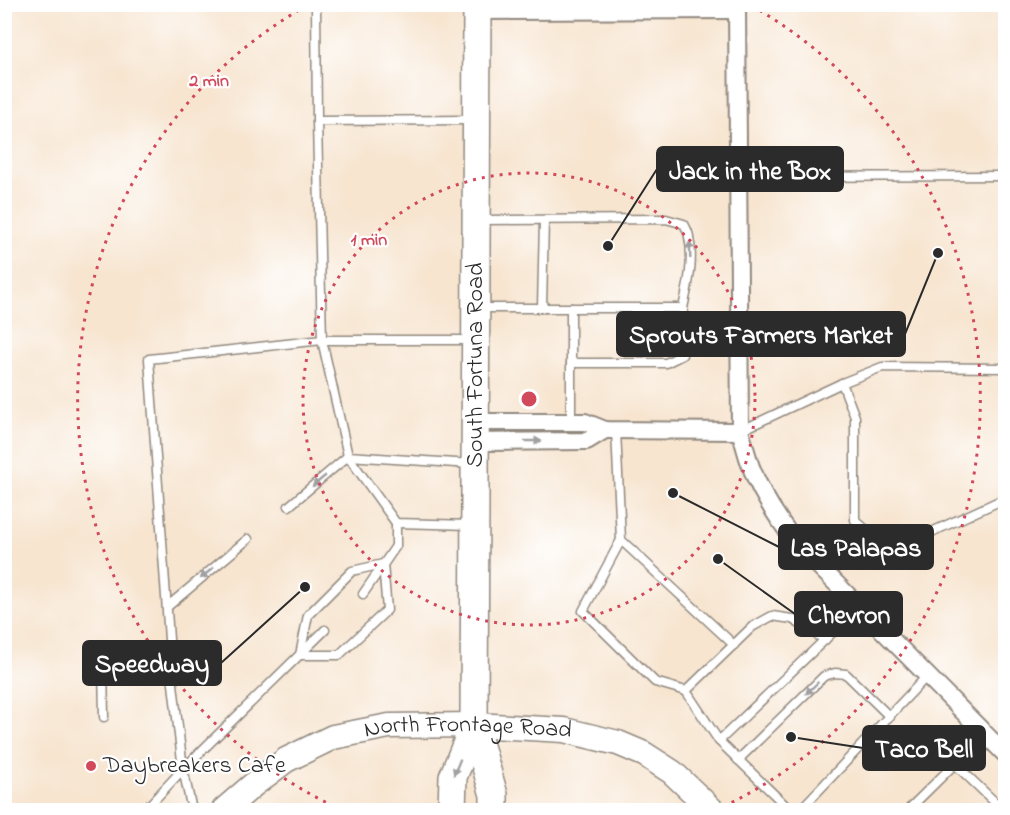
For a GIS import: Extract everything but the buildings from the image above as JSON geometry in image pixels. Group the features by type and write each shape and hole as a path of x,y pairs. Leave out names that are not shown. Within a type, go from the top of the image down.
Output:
{"main road":[{"name":"South Fortuna Road","path":"477,8 474,725 494,795 494,810"},
{"name":"South Fortuna Road","path":"452,810 453,777 474,725"},
{"name":"North Frontage Road","path":"224,810 286,760 333,737 389,726 474,725 564,730 618,743 644,754 672,772 712,810"}],"street":[{"path":"477,8 737,7 741,431 751,467 767,501 781,524 798,545 1005,755"},
{"path":"475,442 571,422 585,422 611,430 741,431"},
{"path":"475,442 587,441 611,430"}],"lane":[{"path":"316,4 322,340 348,456 396,523 396,546 363,594"},
{"path":"317,121 477,120"},
{"path":"738,177 1005,176"},
{"path":"477,220 666,219 684,224 689,236 691,257 688,288 683,308 682,354 666,363 571,363"},
{"path":"542,308 544,220"},
{"path":"476,308 683,308"},
{"path":"571,308 571,422"},
{"path":"682,331 740,331"},
{"path":"192,810 183,770 171,667 149,359 322,340 476,340"},
{"path":"741,431 842,383 882,367 1005,368"},
{"path":"842,383 855,417 855,520 890,551 1005,498"},
{"path":"611,430 621,540 583,611 656,682 686,692 719,741 788,808 804,809 927,676"},
{"path":"289,506 348,456 475,442"},
{"path":"396,523 475,525"},
{"path":"167,607 248,539"},
{"path":"621,540 734,645"},
{"path":"300,655 308,615 352,571 383,564"},
{"path":"300,655 339,655 387,610 383,564"},
{"path":"719,741 859,607"},
{"path":"686,692 752,627 772,616 792,618 825,640"},
{"path":"146,810 183,770 325,630"},
{"path":"104,717 103,666 171,667"},
{"path":"738,760 824,676 835,673 846,674 890,717"},
{"path":"908,810 985,734"},
{"path":"954,764 1004,810"}],"place":[{"name":"Jack in the Box","path":"608,246"},
{"name":"Sprouts Farmers Market","path":"938,253"},
{"name":"Las Palapas","path":"673,493"},
{"name":"Chevron","path":"718,559"},
{"name":"Speedway","path":"305,587"},
{"name":"Taco Bell","path":"791,737"},
{"name":"Daybreakers Cafe","path":"91,766"}]}
